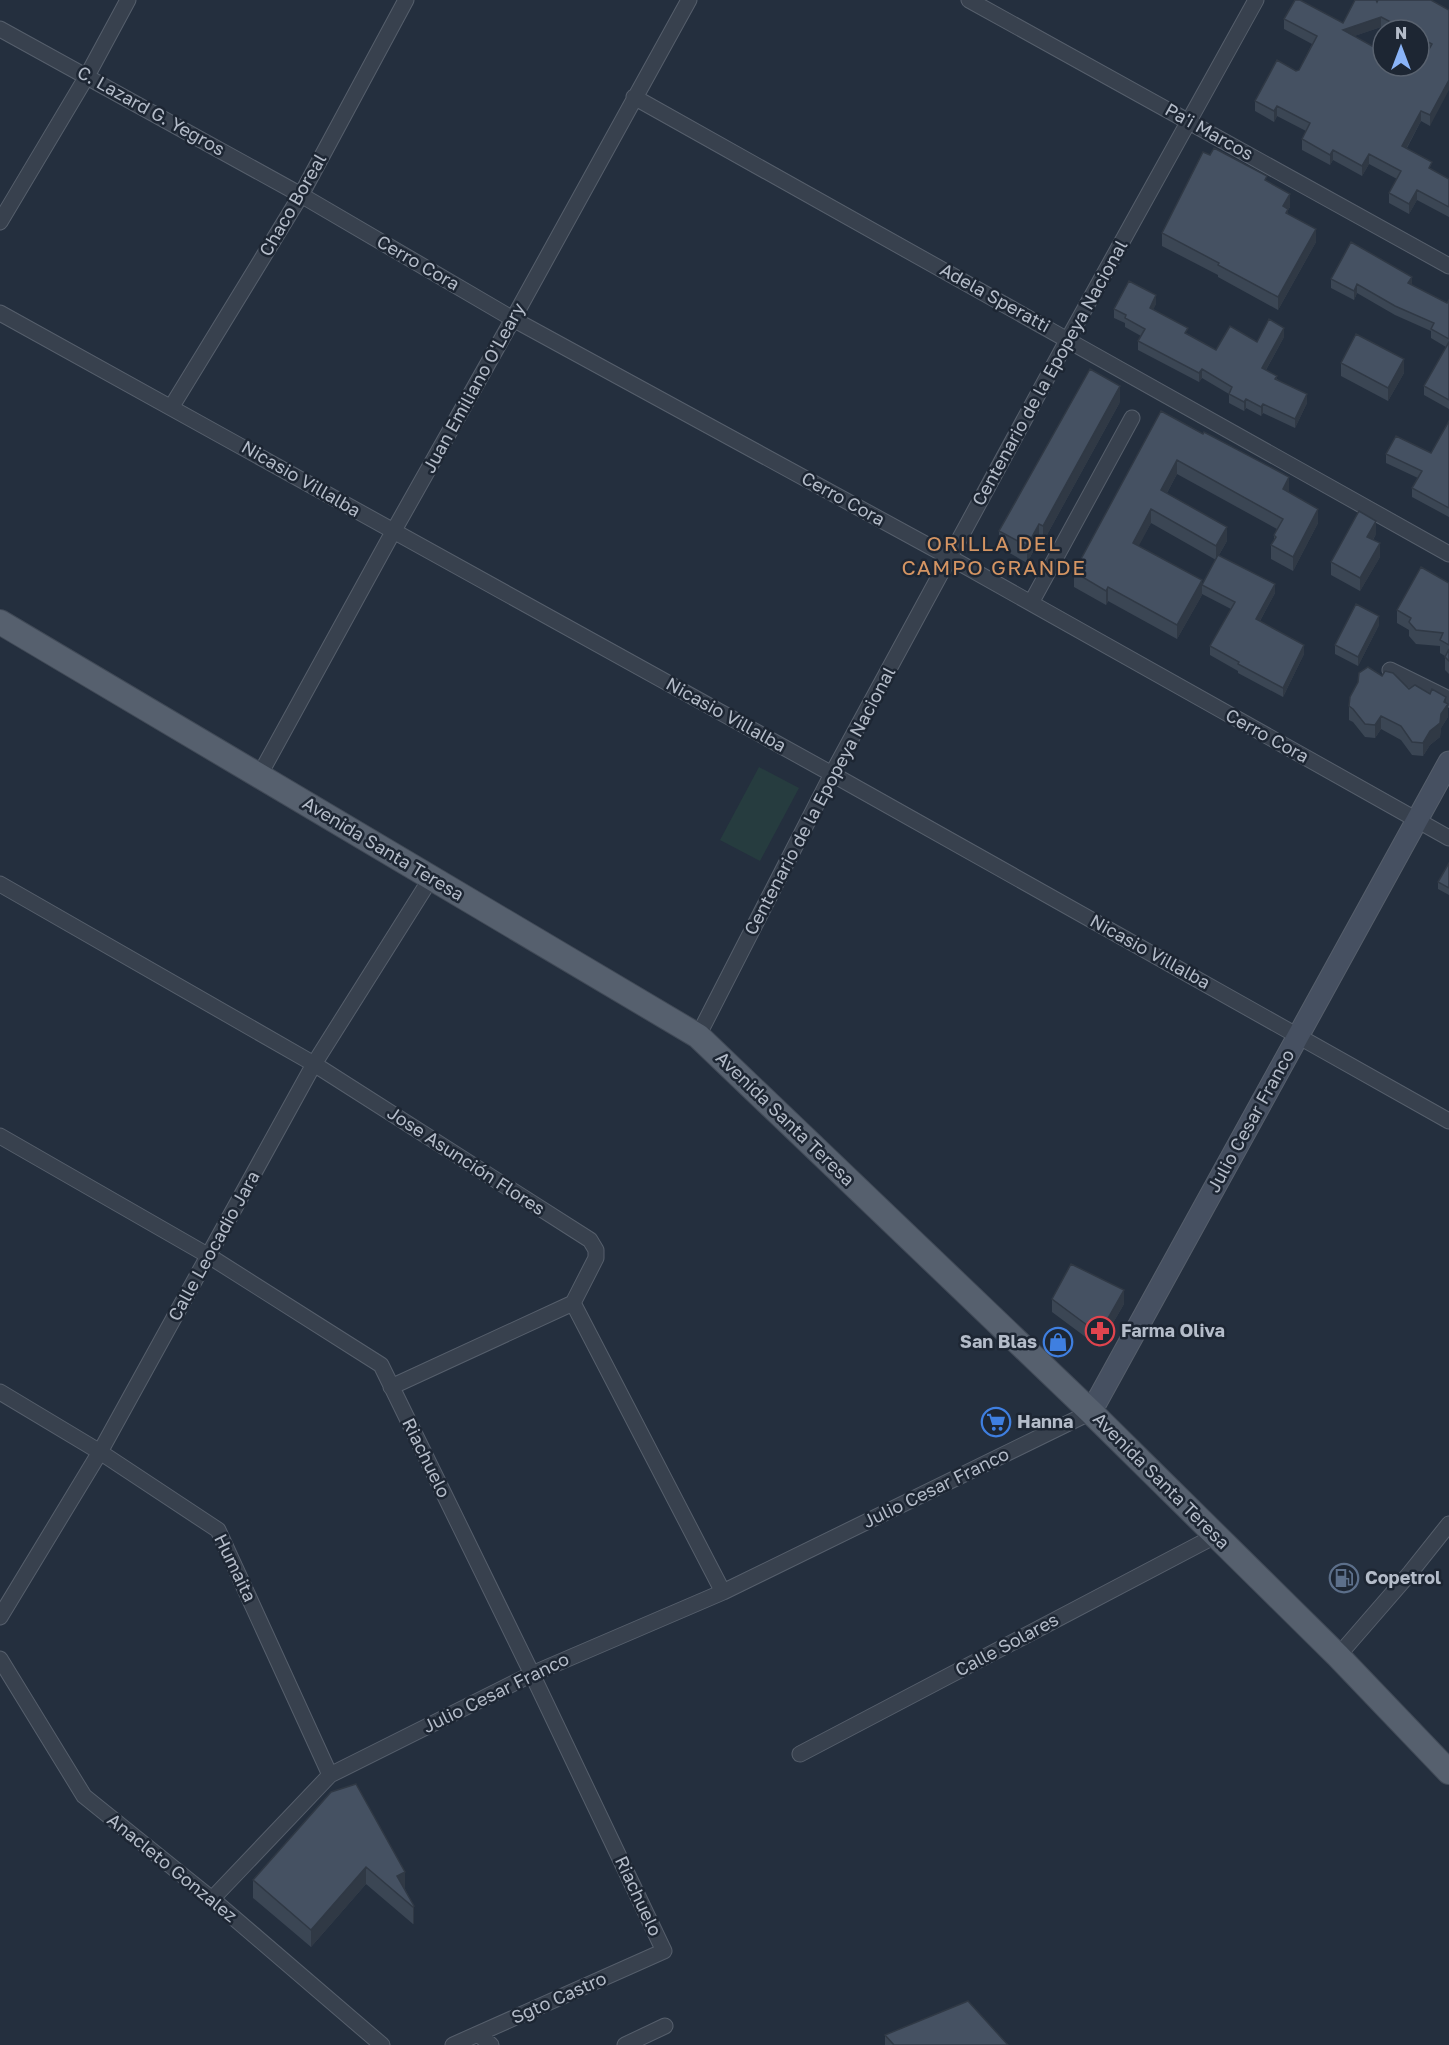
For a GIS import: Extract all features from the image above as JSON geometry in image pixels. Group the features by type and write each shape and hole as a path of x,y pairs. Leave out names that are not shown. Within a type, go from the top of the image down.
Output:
{"main road":[{"name":"Avenida Santa Teresa","path":"0,622 698,1036 1091,1412 1338,1656 1449,1772"}],"street":[{"path":"0,222 87,76 128,0"},
{"name":"Chaco Boreal","path":"172,406 301,195 406,0"},
{"name":"Juan Emiliano O'Leary","path":"259,776 689,0"},
{"name":"Pa'i Marcos","path":"969,0 1449,266"},
{"name":"Centenario de la Epopeya Nacional","path":"698,1036 832,774 1068,339 1256,0"},
{"name":"C. Lazard G. Yegros","path":"0,29 301,195"},
{"name":"Adela Speratti","path":"634,97 1449,554"},
{"name":"Cerro Cora","path":"301,195 513,319 950,557 1449,838"},
{"name":"Nicasio Villalba","path":"0,313 172,406 832,774 1449,1121"},
{"path":"1032,603 1132,418"},
{"path":"1390,670 1449,699"},
{"name":"Julio Cesar Franco","path":"212,1899 330,1775 532,1674 723,1592 1091,1412 1449,762"},
{"name":"Calle Leocadio Jara","path":"0,1617 100,1452 314,1064 431,878"},
{"name":"Jose Asunción Flores","path":"0,884 314,1064 590,1240 596,1250 596,1258 573,1303"},
{"name":"Riachuelo","path":"0,1136 209,1256 381,1365 664,1951"},
{"path":"391,1387 573,1303 723,1592"},
{"name":"Humaita","path":"0,1392 100,1452 218,1530 330,1775"},
{"path":"1338,1656 1449,1524"},
{"name":"Calle Solares","path":"800,1754 1215,1536"},
{"name":"Anacleto Gonzalez","path":"0,1659 84,1796 212,1899 382,2045"},
{"name":"Sgto Castro","path":"453,2045 664,1951"},
{"path":"625,2045 665,2026"},
{"path":"478,2034 491,2045"}],"green space":[{"path":"759,767 799,788 760,861 720,840"}],"building":[{"path":"1295,0 1300,0 1343,23 1355,0 1376,0 1377,2 1378,0 1431,0 1449,10 1449,80 1430,115 1421,111 1402,146 1432,162 1429,168 1449,179 1449,207 1417,190 1409,204 1389,193 1401,171 1369,154 1362,166 1333,150 1330,155 1302,139 1310,123 1277,106 1274,111 1255,101 1277,60 1296,71 1299,70 1317,36 1284,19"},
{"path":"1214,148 1267,176 1265,180 1290,194 1283,206 1288,209 1286,213 1316,229 1278,297 1162,233 1203,152 1210,155"},
{"path":"1351,242 1412,277 1408,283 1447,303 1449,300 1449,339 1431,329 1434,323 1395,306 1357,284 1354,291 1331,279"},
{"path":"1129,281 1156,295 1150,308 1188,328 1185,333 1216,350 1230,326 1257,342 1269,319 1284,328 1262,368 1277,376 1275,379 1307,394 1295,419 1263,404 1261,407 1246,399 1244,402 1229,394 1232,387 1202,369 1199,373 1138,341 1145,329 1114,309"},
{"path":"1356,334 1404,359 1388,388 1341,363"},
{"path":"1449,342 1449,400 1424,386"},
{"path":"1090,369 1120,386 1043,526 1039,524 1027,546 999,531"},
{"path":"1161,411 1289,477 1283,489 1318,509 1293,557 1271,545 1283,519 1177,460 1161,490 1227,527 1216,546 1151,509 1133,543 1202,580 1177,625 1108,587 1106,591 1074,572"},
{"path":"1449,421 1449,508 1412,488 1422,471 1386,454 1396,436 1431,453"},
{"path":"1359,511 1376,521 1367,537 1380,543 1360,578 1331,562"},
{"path":"1218,555 1275,584 1256,619 1304,645 1283,688 1210,646 1235,602 1202,585"},
{"path":"1421,567 1449,583 1449,645 1440,640 1443,633 1416,630 1409,622 1411,618 1397,610"},
{"path":"1356,604 1379,616 1358,657 1335,645"},
{"path":"1449,649 1449,661 1445,657"},
{"path":"1368,667 1382,676 1385,671 1393,673 1409,689 1415,685 1430,694 1432,689 1446,697 1444,702 1448,704 1441,714 1440,723 1430,731 1423,743 1412,742 1401,726 1381,716 1375,725 1365,724 1349,706 1359,673"},
{"path":"1449,863 1449,888 1438,882"},
{"path":"1071,1264 1124,1290 1099,1334 1052,1299"},
{"path":"356,1784 405,1872 397,1876 414,1906 366,1867 311,1930 253,1880 331,1792"},
{"path":"968,2001 1008,2045 894,2045 885,2035"}],"place":[{"name":"Farma Oliva","path":"1100,1331"},
{"name":"San Blas","path":"1058,1342"},
{"name":"Hanna","path":"996,1422"},
{"name":"Copetrol","path":"1344,1578"}],"district":[{"name":"ORILLA DEL CAMPO GRANDE","path":"994,556"}]}
